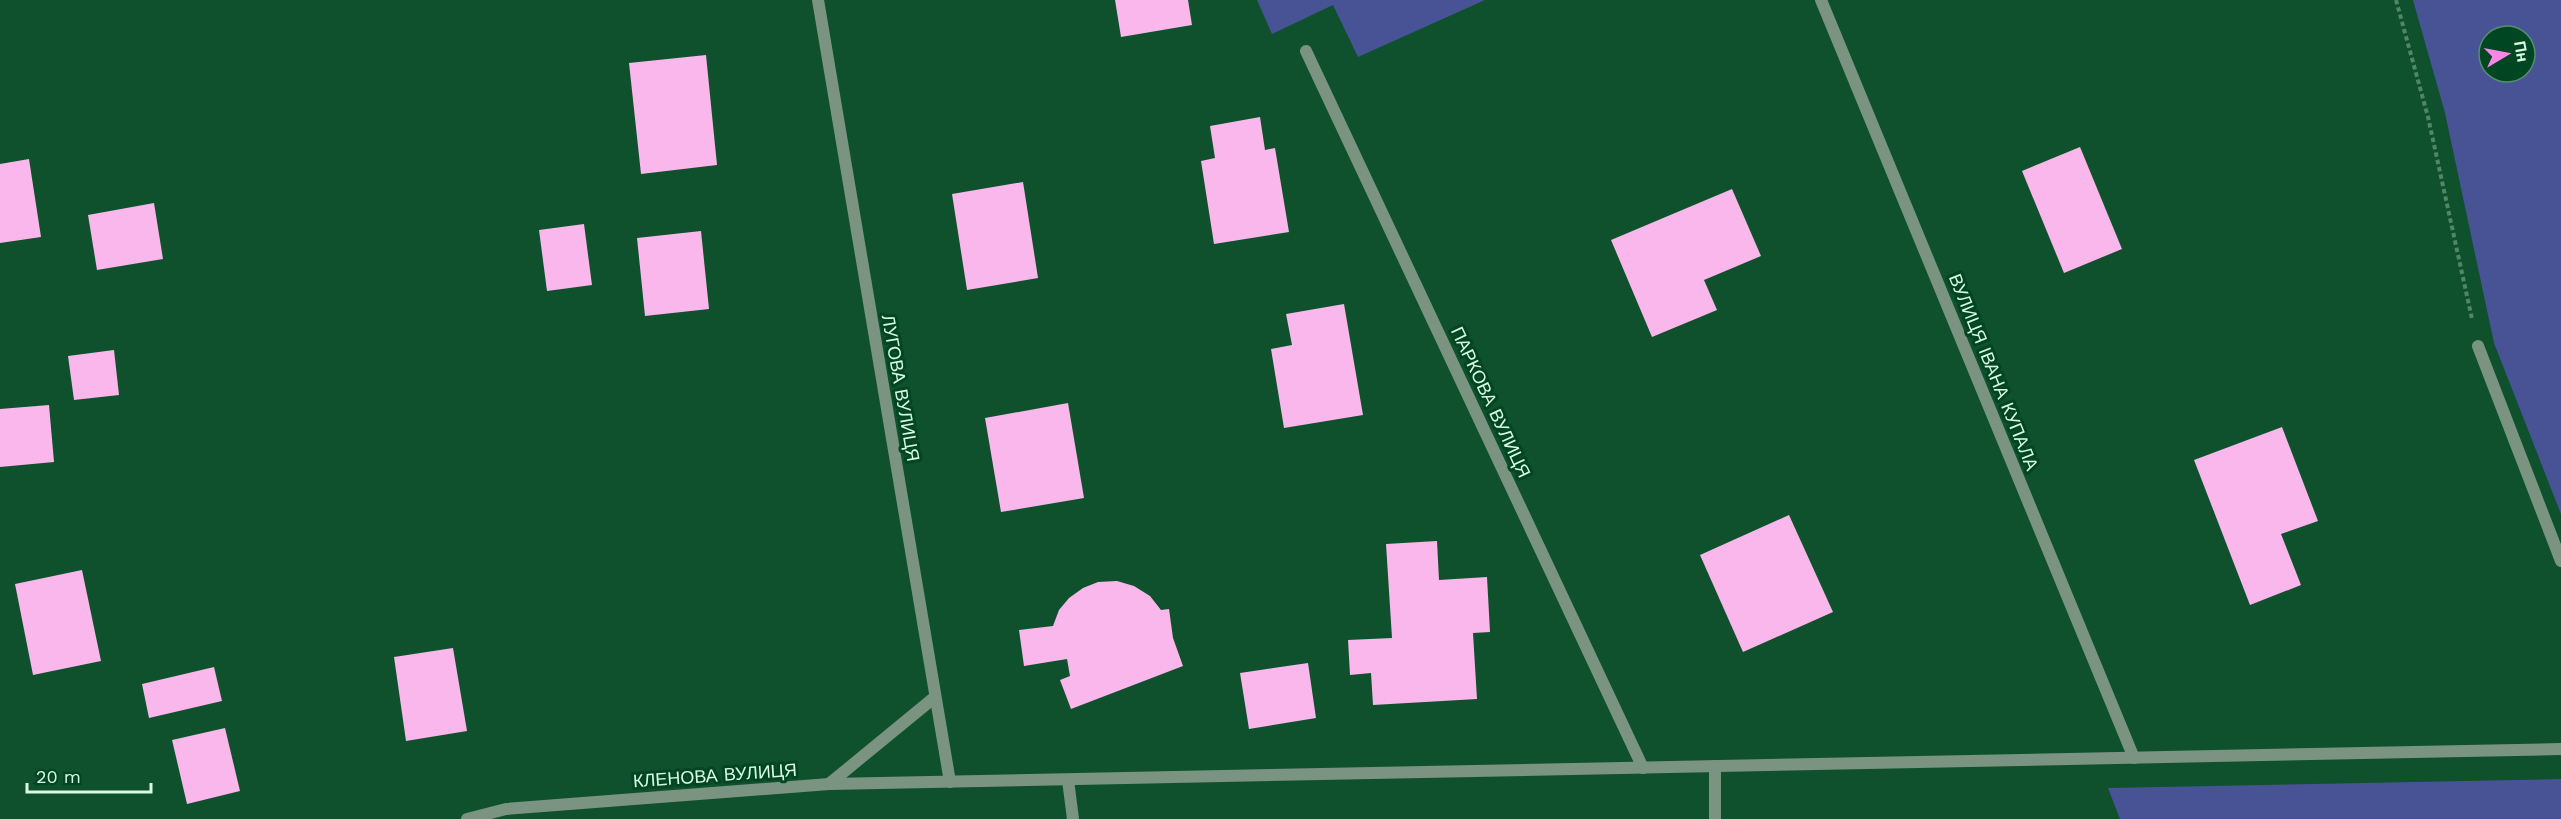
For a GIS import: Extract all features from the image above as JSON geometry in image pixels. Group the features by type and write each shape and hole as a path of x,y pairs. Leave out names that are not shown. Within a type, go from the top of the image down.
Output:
{"street":[{"name":"ЛУГОВА ВУЛИЦЯ","path":"818,0 950,782"},
{"name":"ВУЛИЦЯ ІВАНА КУПАЛА","path":"1821,0 2134,758"},
{"name":"ПАРКОВА ВУЛИЦЯ","path":"1306,51 1643,768"},
{"path":"2478,346 2561,561"},
{"path":"830,784 935,697"},
{"name":"КЛЕНОВА ВУЛИЦЯ","path":"467,819 830,784 2561,749"},
{"path":"1715,766 1715,819"},
{"path":"1068,780 1073,819"}],"path":[{"path":"2396,0 2428,117 2478,346"}],"shaded area":[{"path":"1257,0 1485,0 1358,57 1333,5 1272,34"},
{"path":"2413,0 2561,0 2561,514 2494,343 2445,113"},
{"path":"2561,779 2561,819 2120,819 2108,788"}],"building":[{"path":"1115,0 1188,0 1192,25 1121,37"},
{"path":"706,55 717,165 641,174 629,63"},
{"path":"1260,117 1265,150 1275,148 1289,232 1214,244 1201,161 1215,158 1210,126"},
{"path":"2080,147 2122,249 2064,273 2022,171"},
{"path":"29,159 41,237 0,243 0,164"},
{"path":"1023,182 1038,278 967,290 952,194"},
{"path":"1732,189 1761,256 1704,280 1717,310 1652,337 1611,240"},
{"path":"154,203 163,259 97,270 88,215"},
{"path":"584,224 592,285 547,291 539,230"},
{"path":"701,231 709,309 645,316 637,238"},
{"path":"1344,304 1363,415 1284,428 1271,349 1292,345 1286,314"},
{"path":"114,350 119,395 74,400 68,356"},
{"path":"1068,403 1084,498 1001,512 985,418"},
{"path":"49,405 54,462 0,467 0,409"},
{"path":"2282,427 2318,521 2281,534 2301,585 2250,605 2194,460"},
{"path":"1789,515 1833,612 1743,652 1700,555"},
{"path":"1437,541 1439,580 1487,577 1490,632 1473,633 1477,699 1373,705 1371,673 1350,675 1348,640 1392,638 1386,544"},
{"path":"82,570 101,661 33,675 15,584"},
{"path":"1117,581 1134,586 1150,596 1161,610 1169,609 1173,638 1183,666 1071,709 1060,680 1070,676 1067,659 1024,666 1019,630 1053,626 1059,610 1069,598 1083,588 1098,582"},
{"path":"453,648 467,731 406,741 394,657"},
{"path":"1308,663 1316,718 1249,729 1240,673"},
{"path":"214,667 222,701 149,718 142,684"},
{"path":"225,728 240,791 187,804 172,740"}]}
